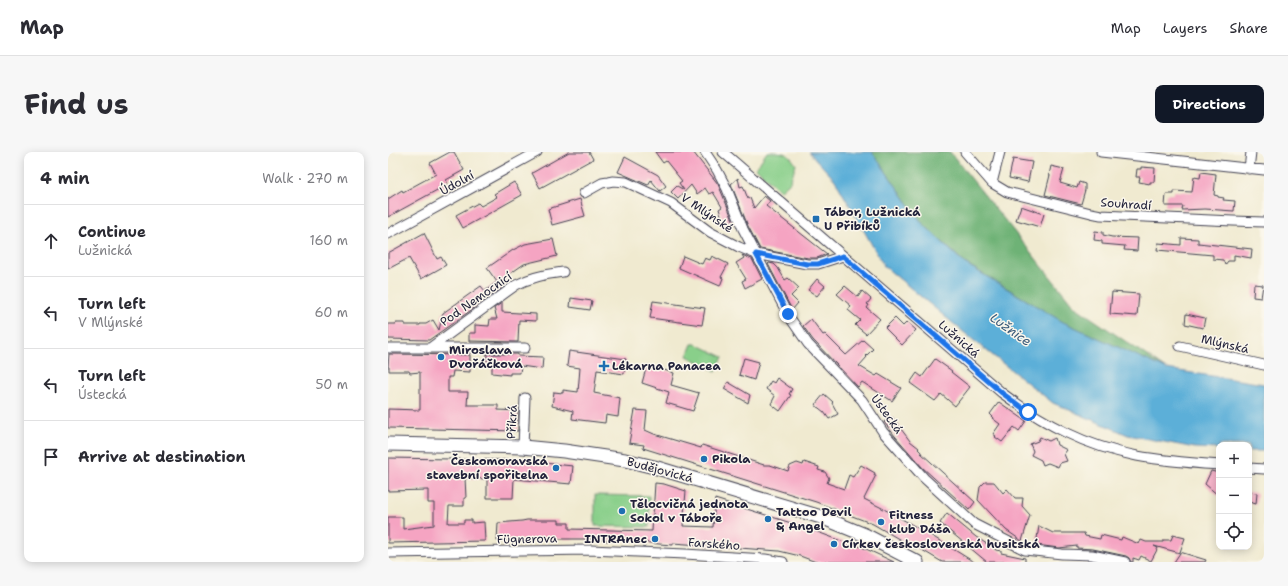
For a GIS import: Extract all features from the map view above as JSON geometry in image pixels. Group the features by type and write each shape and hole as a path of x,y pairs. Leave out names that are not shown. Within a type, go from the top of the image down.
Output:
{"main road":[{"name":"Budějovická","path":"388,444 523,448 564,451 654,466 821,517 865,535 917,562"}],"street":[{"name":"Údolní","path":"388,234 537,152"},
{"name":"Ústecká","path":"705,152 727,189 743,228 788,314 808,344 862,400 883,432 924,478 974,524 1025,550 1062,554 1092,555 1125,562"},
{"path":"965,152 992,183"},
{"path":"992,183 1000,152"},
{"path":"1100,152 1264,170"},
{"path":"1249,169 1251,152"},
{"path":"717,170 725,154"},
{"name":"Lužnická","path":"725,154 1002,393 1041,420 1076,437 1124,453 1166,460 1216,465"},
{"name":"V Mlýnské","path":"584,193 608,182 626,182 671,203 710,232 739,248 756,254 807,264 818,264 843,256"},
{"name":"Souhradí","path":"992,183 1007,192 1101,215 1264,222"},
{"name":"Pod Nemocnicí","path":"430,348 516,285 530,278 563,272"},
{"name":"Mlýnská","path":"1180,346 1264,365"},
{"path":"388,348 525,348"},
{"name":"Příkrá","path":"523,448 525,398"},
{"path":"1252,468 1264,469"},
{"name":"Fügnerova","path":"388,553 590,550 667,558"},
{"name":"Farského","path":"667,558 765,559 783,562"}],"green space":[{"path":"767,152 777,152 788,155 796,165 790,182 780,191 756,168"},
{"path":"872,152 950,152 1074,306 1166,369 1063,322 965,263 922,223"},
{"path":"692,344 696,344 723,357 716,371 687,356"},
{"name":"Tělocvičná jednota Sokol v Táboře","path":"595,495 649,496 649,527 595,526"}],"water":[{"name":"Lužnice","path":"809,152 872,152 922,223 964,263 1063,322 1166,369 1264,384 1264,451 1252,451 1252,442 1216,442 1216,449 1195,448 1128,435 1053,403 972,339 884,266 835,180"}],"building":[{"path":"450,152 454,152 464,170 446,180 448,184 388,217 388,199 402,190 403,192 436,174 430,163"},
{"path":"569,152 589,152 593,159 540,188 532,173"},
{"path":"655,152 693,152 718,184 733,220 726,223 725,220 723,221 719,209 722,207 713,192 709,194 705,188 697,194 691,185 678,199 671,192 677,186 684,190 679,183 682,181 666,161 663,163"},
{"path":"625,157 658,175 666,186 660,191 651,180 648,185 618,172"},
{"path":"1013,159 1032,162 1028,182 1009,178"},
{"path":"1051,166 1064,169 1060,183 1077,188 1079,182 1085,184 1081,204 1045,195"},
{"path":"1141,167 1155,168 1154,182 1150,182 1150,184 1139,182 1140,177 1136,177 1137,169 1141,169"},
{"path":"1201,172 1216,174 1214,195 1224,198 1223,200 1235,201 1234,211 1205,209 1182,210 1183,206 1165,206 1166,194 1174,194 1174,191 1192,192 1194,177 1200,178"},
{"path":"738,178 740,187 743,186 748,199 750,198 754,208 764,196 770,201 766,206 827,254 817,258 808,258 760,249 748,226 731,184"},
{"path":"514,182 522,195 463,228 456,215 478,203 481,206 497,197 494,194"},
{"path":"580,199 585,216 552,225 548,209"},
{"path":"1021,206 1044,214 1040,227 1016,220"},
{"path":"1095,231 1103,232 1103,235 1112,237 1138,238 1137,251 1124,250 1125,246 1102,244 1102,241 1094,240"},
{"path":"424,233 437,259 441,257 446,265 421,279 409,258 388,269 388,253"},
{"path":"1181,238 1198,239 1198,243 1252,249 1251,258 1234,255 1234,261 1228,261 1225,265 1223,260 1213,259 1213,255 1157,250 1158,243 1181,245"},
{"path":"553,239 557,256 524,264 504,278 508,284 429,340 388,339 388,324 405,323 405,325 420,325 426,324 433,320 439,330 443,313 481,286 485,291 497,282 487,268 513,250 525,244"},
{"path":"742,255 752,259 762,279 745,288 742,281 746,279 736,263 744,258"},
{"path":"683,256 702,264 705,258 710,260 712,256 728,264 721,277 723,278 720,286 679,268"},
{"path":"768,264 774,264 778,268 785,280 788,278 799,288 791,296 798,303 792,310"},
{"path":"817,279 825,286 817,296 808,290"},
{"path":"1254,284 1263,285 1261,298 1253,297"},
{"path":"845,286 858,297 862,291 871,299 867,304 869,305 867,308 880,319 866,334 855,325 860,320 848,310 851,306 837,294"},
{"path":"1112,292 1139,294 1137,316 1110,314"},
{"path":"571,298 592,301 590,310 570,307"},
{"path":"653,301 705,308 702,325 650,318"},
{"path":"502,303 502,312 536,314 536,321 519,320 518,342 469,341 469,333 475,333 475,325 489,326 490,319 497,319 494,308"},
{"path":"1186,314 1205,318 1203,328 1185,324"},
{"path":"895,318 903,326 907,322 916,330 902,345 885,328"},
{"path":"811,319 823,335 825,334 846,355 863,340 873,349 859,366 876,376 878,374 901,388 892,401 862,382 858,387 813,340 803,326"},
{"path":"569,351 626,359 624,374 597,370 594,393 620,398 618,417 606,415 605,423 572,419 573,411 552,406 554,392 563,393 563,390 578,392 580,368 567,366"},
{"path":"389,354 470,355 470,372 453,371 452,377 448,377 448,392 468,392 467,405 498,405 498,410 518,411 518,431 388,428 388,409 420,410 420,372 410,373 409,371 389,371"},
{"path":"487,354 518,354 518,356 543,357 542,369 521,366 520,373 510,373 510,375 492,373 492,364 487,364"},
{"path":"744,358 759,362 754,380 739,375"},
{"path":"935,359 952,371 951,372 970,387 955,406 941,394 935,401 910,383 917,373 922,377"},
{"path":"647,365 674,373 671,385 699,393 693,411 666,403 669,392 642,383"},
{"path":"777,378 792,389 789,394 791,395 780,411 771,404 775,396 766,389 771,381 774,383"},
{"path":"728,382 750,395 748,403 724,389"},
{"path":"824,394 833,402 832,403 838,414 829,419 824,412 815,405"},
{"path":"999,402 1026,421 1019,431 1014,427 1002,442 993,434 1000,424 992,418 993,417 990,414"},
{"path":"635,410 647,411 645,430 654,434 701,448 702,445 764,465 770,465 788,471 790,466 797,463 803,465 804,462 819,467 818,470 825,472 829,478 827,483 844,489 849,475 853,477 861,465 876,475 864,499 927,533 974,562 942,562 873,524 816,502 643,448 644,445 629,443"},
{"path":"892,417 910,441 919,448 918,449 921,453 975,502 969,510 922,467 895,436 884,422"},
{"path":"1040,437 1049,441 1055,438 1057,445 1067,450 1064,454 1067,461 1060,463 1058,467 1048,463 1043,465 1041,460 1031,455 1033,451 1030,444 1038,441"},
{"path":"388,458 514,460 573,466 571,484 514,479 513,498 487,498 487,479 465,478 466,498 464,498 464,506 449,506 448,523 464,523 464,520 472,520 472,523 484,522 485,541 388,543 388,517 403,517 403,529 434,525 434,503 428,503 428,490 388,491"},
{"path":"1211,471 1216,472 1216,493 1205,484"},
{"path":"985,482 994,482 1003,493 1007,489 1015,498 1023,498 1022,506 1030,515 1022,541 1006,530 978,500 980,487"},
{"path":"655,483 664,484 686,491 683,526 713,527 715,499 864,548 894,562 816,562 779,551 673,543 673,545 659,544 642,542 642,540 637,542 636,540 632,542 631,540 607,541 596,539 497,541 498,523 527,520 559,520 559,523 569,523 569,529 652,531"},
{"path":"1252,492 1257,493 1256,504 1252,503"},
{"path":"947,513 976,537 996,550 1001,551 1001,553 1025,558 1025,562 987,562 940,523"},
{"path":"1039,526 1053,533 1084,533 1085,536 1100,539 1101,535 1121,540 1122,537 1139,544 1141,540 1146,542 1163,542 1163,540 1171,540 1173,535 1185,538 1180,552 1206,560 1205,562 1174,562 1180,553 1154,546 1158,548 1151,561 1141,556 1139,560 1133,558 1133,562 1131,562 1126,556 1093,549 1077,548 1077,546 1059,548 1036,545"}],"place":[{"name":"Tábor, Lužnická U Přibíků","path":"816,219"},
{"name":"Miroslava Dvořáčková","path":"441,357"},
{"name":"Lékarna Panacea","path":"604,366"},
{"name":"Pikola","path":"704,459"},
{"name":"Českomoravská stavební spořitelna","path":"556,468"},
{"name":"Tělocvičná jednota Sokol v Táboře","path":"622,511"},
{"name":"Tattoo Devil & Angel","path":"768,519"},
{"name":"Fitness klub Dáša","path":"881,522"},
{"name":"INTRAnec","path":"655,539"},
{"name":"Církev československá husitská","path":"834,544"}],"route":[{"path":"788,314 756,254 807,264 818,264 843,256 1002,393 1028,412"}]}
